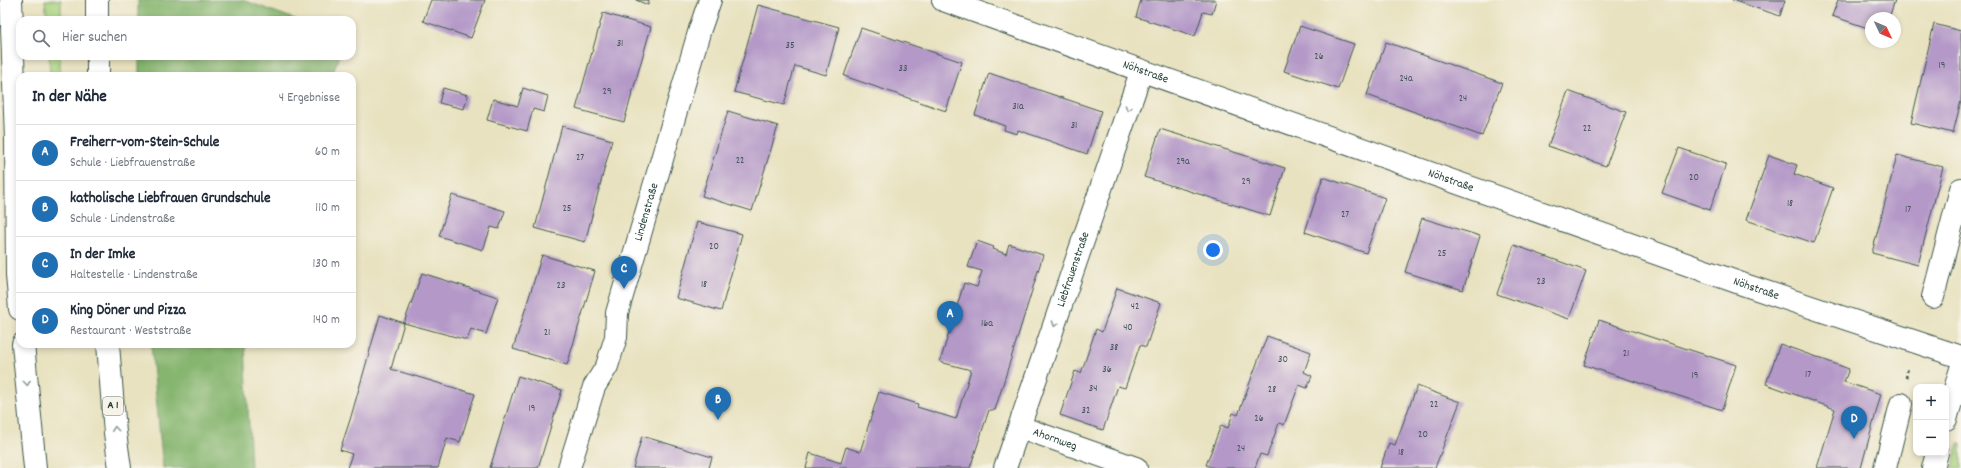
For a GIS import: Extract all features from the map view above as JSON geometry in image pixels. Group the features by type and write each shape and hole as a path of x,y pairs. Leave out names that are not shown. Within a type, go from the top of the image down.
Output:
{"main road":[{"path":"11,0 16,140"},
{"path":"97,0 97,16"},
{"name":"Lindenstraße","path":"569,468 594,387 606,366 616,337 617,313 698,36 710,0"},
{"name":"Nöhstraße","path":"943,0 1141,72 1745,286 1961,357"},
{"path":"98,60 98,72"},
{"name":"Liebfrauenstraße","path":"1005,468 1141,72"},
{"path":"1933,297 1961,189"},
{"path":"23,348 35,468"},
{"name":"A 1","path":"108,348 115,433 120,468"},
{"path":"1949,409 1961,369"},
{"path":"1884,468 1901,404"},
{"name":"Ahornweg","path":"1020,427 1136,468"},
{"path":"1933,468 1936,456"}],"green space":[{"path":"45,0 61,0 61,16 47,16"},
{"path":"138,0 243,0 286,16 138,16"},
{"path":"49,60 60,60 60,72 50,72"},
{"path":"139,60 338,60 333,72 139,72"},
{"path":"151,348 245,348 251,468 163,468"},
{"path":"1959,443 1961,443 1961,468 1952,468"}],"building":[{"path":"431,0 485,0 471,38 423,21"},
{"path":"636,0 649,0 648,5"},
{"path":"1141,0 1216,0 1212,14 1203,12 1195,36 1136,17"},
{"path":"1732,0 1785,0 1780,16"},
{"path":"1838,0 1895,0 1891,12 1865,12 1865,27 1832,16"},
{"path":"758,5 839,27 826,75 795,66 784,105 734,92"},
{"path":"603,13 651,27 624,122 576,109"},
{"path":"1934,24 1961,31 1961,101 1953,133 1911,123"},
{"path":"1300,26 1354,44 1338,89 1284,71"},
{"path":"861,28 962,62 946,111 844,76"},
{"path":"1386,42 1502,83 1482,136 1367,95"},
{"path":"989,73 1101,111 1087,154 1018,130 1017,134 1004,130 1005,126 975,115"},
{"path":"443,88 468,95 464,109 439,103"},
{"path":"523,88 548,96 544,112 533,109 527,131 487,120 493,99 518,106"},
{"path":"1568,91 1626,112 1606,166 1548,146"},
{"path":"728,111 778,126 752,211 702,196"},
{"path":"562,126 612,140 585,242 535,228"},
{"path":"1160,129 1285,168 1270,216 1144,177"},
{"path":"1679,148 1726,164 1710,210 1662,193"},
{"path":"1769,155 1797,165 1794,174 1833,188 1814,243 1746,220"},
{"path":"1897,155 1943,167 1918,265 1872,253"},
{"path":"1323,177 1385,198 1366,253 1305,232"},
{"path":"452,195 505,211 499,229 491,227 483,250 439,236"},
{"path":"1422,218 1480,236 1463,290 1405,272"},
{"path":"697,222 742,234 721,311 676,298"},
{"path":"977,241 994,247 993,249 1006,254 1009,244 1043,255 995,410 989,410 970,468 806,468 810,453 841,463 846,447 860,452 879,392 918,404 917,407 956,419 971,370 940,362 964,283 977,287 982,271 968,267"},
{"path":"1514,245 1586,271 1569,319 1497,294"},
{"path":"542,255 595,271 567,365 513,349"},
{"path":"422,273 498,297 486,334 471,329 467,340 404,323"},
{"path":"1117,288 1161,303 1146,347 1140,345 1125,388 1118,386 1103,430 1060,415 1075,371 1081,373 1096,329 1102,332"},
{"path":"380,315 404,323 391,369 475,394 460,442 447,438 438,468 347,468 352,454 340,450"},
{"path":"1599,320 1736,365 1722,410 1584,365"},
{"path":"1267,336 1311,352 1304,372 1312,376 1307,388 1299,385 1284,425 1279,423 1267,456 1260,454 1255,468 1214,468 1206,465 1221,425 1228,428 1233,413 1238,415"},
{"path":"1780,344 1849,369 1844,382 1881,394 1861,468 1817,468 1835,409 1766,384"},
{"path":"518,376 562,390 538,468 490,468"},
{"path":"1417,386 1460,402 1435,468 1380,468 1389,443 1395,445"},
{"path":"642,436 712,457 709,468 633,468"}],"place":[{"name":"In der Imke","path":"624,289"},
{"name":"Freiherr-vom-Stein-Schule","path":"950,334"},
{"name":"katholische Liebfrauen Grundschule","path":"718,420"},
{"name":"King Döner und Pizza","path":"1854,439"}]}
